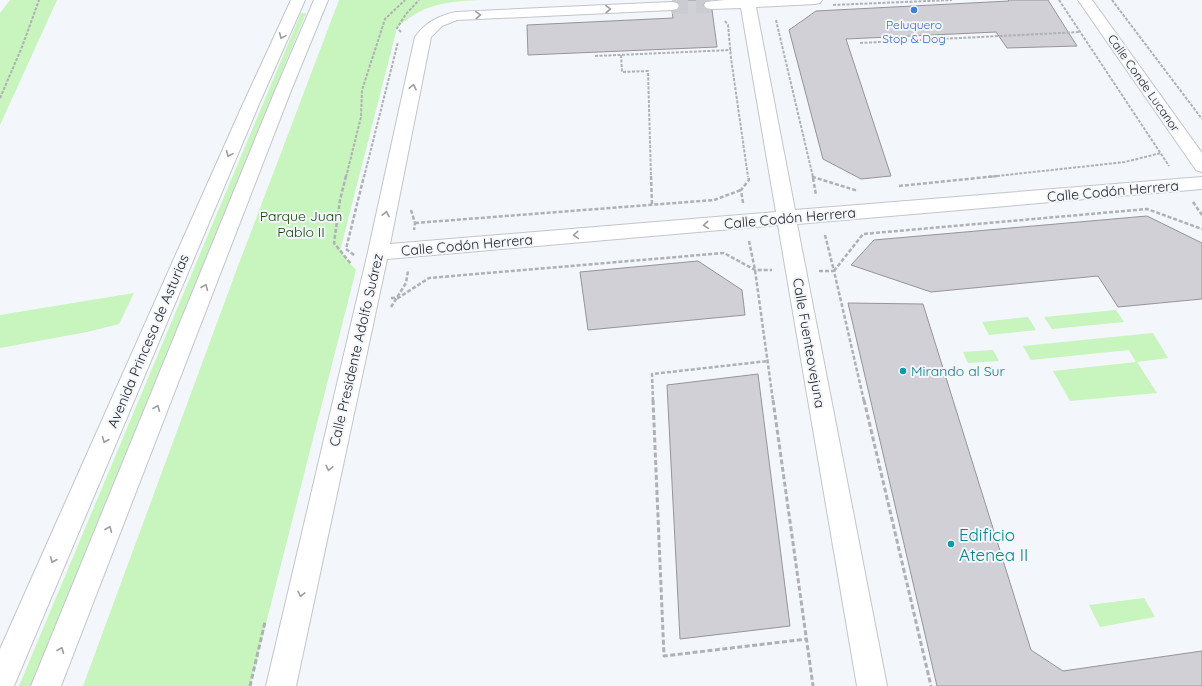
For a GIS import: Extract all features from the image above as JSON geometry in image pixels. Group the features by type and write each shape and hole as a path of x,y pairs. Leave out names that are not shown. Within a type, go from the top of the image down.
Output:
{"street":[{"name":"Avenida Princesa de Asturias","path":"0,683 226,162 298,0"},
{"path":"46,686 321,0"},
{"name":"Calle Conde Lucanor","path":"1085,0 1202,166"},
{"path":"711,5 747,2 821,2"},
{"name":"Calle Fuenteovejuna","path":"747,2 872,686"},
{"name":"Calle Presidente Adolfo Suárez","path":"281,686 378,252 423,37 431,26 440,20 456,16 672,6"},
{"name":"Calle Codón Herrera","path":"378,252 1202,183"}],"path":[{"path":"0,98 39,0"},
{"path":"356,270 334,243 340,200 361,117 362,90 364,82 385,19 405,0"},
{"path":"401,32 397,28 406,14 419,0"},
{"path":"821,2 952,0"},
{"path":"1059,0 1202,215"},
{"path":"1112,0 1202,119"},
{"path":"782,16 775,19 813,177 858,191"},
{"path":"416,223 714,200 741,190 749,180 728,25 723,19"},
{"path":"860,43 1080,32"},
{"path":"595,56 731,50"},
{"path":"621,55 622,72 648,71 652,205"},
{"path":"897,187 1125,162 1160,153"},
{"path":"741,190 755,270 813,686"},
{"path":"390,310 406,283 416,223 409,204"},
{"path":"834,271 863,234 1147,209 1202,229"},
{"path":"398,298 429,278 724,253 755,270 834,271"},
{"path":"834,271 931,686"},
{"path":"768,361 652,374 664,656 807,639"},
{"path":"250,686 267,616"}],"green space":[{"path":"10,0 57,0 0,125 0,13"},
{"name":"Parque Juan Pablo II","path":"339,0 478,0 444,3 425,9 397,28 340,251 356,270 250,686 83,686 235,274"},
{"path":"301,13 306,13 30,686 19,686"},
{"path":"134,293 119,324 87,332 0,348 0,315"},
{"path":"1116,310 1124,322 1052,329 1044,317"},
{"path":"1028,317 1036,330 989,335 982,322"},
{"path":"1153,333 1168,358 1137,362 1157,393 1070,401 1053,371 1136,362 1129,350 1031,360 1023,346"},
{"path":"993,350 999,361 968,363 963,352"},
{"path":"1144,598 1155,617 1100,627 1089,605"}],"building":[{"path":"672,0 710,0 705,1 703,6 706,9 712,10 717,47 528,55 527,25 673,18 672,11 678,10 680,5"},
{"path":"1008,0 1048,0 1077,46 1007,48 996,32 846,39 891,176 861,179 823,159 789,30 816,11 1009,1"},
{"path":"1147,216 1202,243 1202,299 1118,307 1098,276 931,292 851,265 874,240"},
{"path":"698,261 742,290 745,315 588,330 580,272"},
{"name":"Edificio Atenea II","path":"848,303 923,304 1031,650 1063,671 1202,651 1202,686 937,686"},
{"path":"758,374 790,626 680,639 667,385"}],"tunnel":[{"path":"672,6 711,5"}],"place":[{"name":"Peluquero Stop & Dog","path":"914,10"},
{"name":"Mirando al Sur","path":"903,371"},
{"name":"Edificio Atenea II","path":"951,544"}]}
